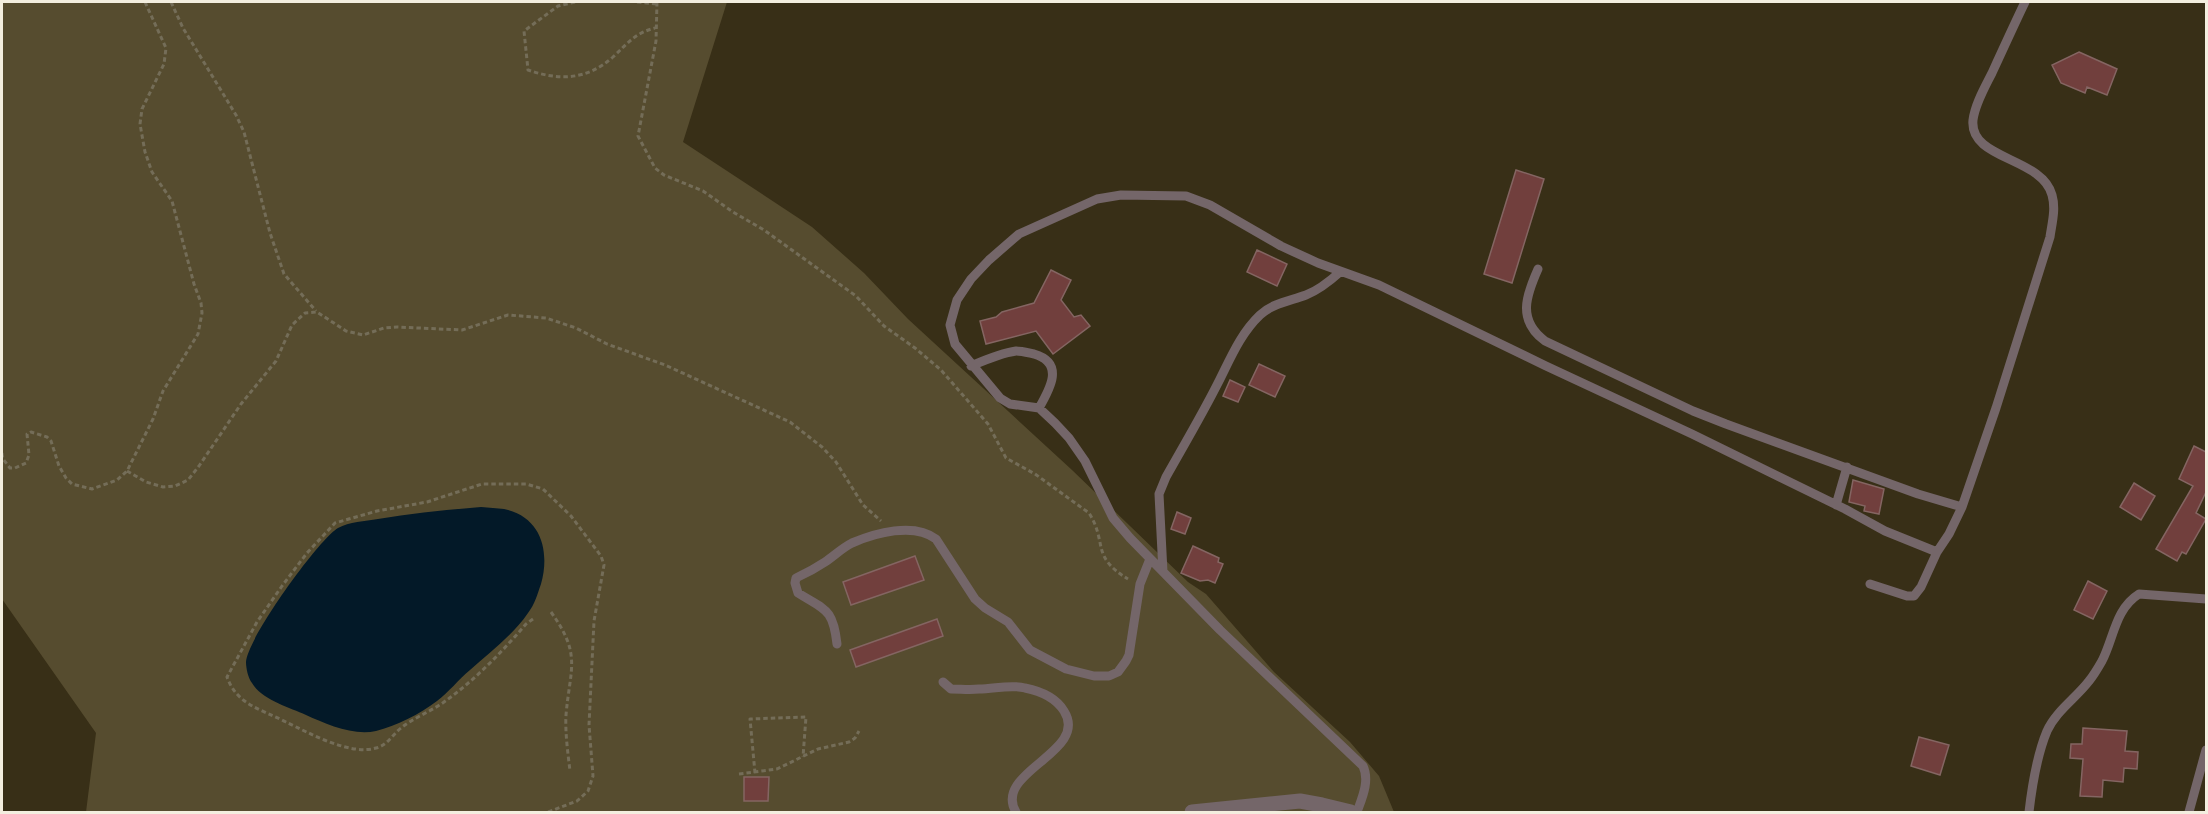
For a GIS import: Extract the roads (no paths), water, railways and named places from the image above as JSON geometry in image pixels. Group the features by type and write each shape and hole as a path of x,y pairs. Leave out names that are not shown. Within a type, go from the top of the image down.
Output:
{"street":[{"path":"1192,813 1300,801 1322,804 1351,813"}],"lane":[{"path":"1870,584 1907,596 1914,596 1949,534 1962,507 2000,398 2050,237 2054,213 2053,197 2049,186 2036,173 1986,148 1977,136 1973,122 1978,103 2025,2"},
{"path":"1357,813 1365,786 1364,766 1220,630 1113,518 1085,461 1069,438 1039,408 1010,404 1000,398 955,344 950,325 957,300 988,260 1019,234 1097,199 1120,195 1186,196 1210,205 1281,246 1340,272 1379,285 1836,505 1885,531 1938,552"},
{"path":"1538,269 1529,289 1525,306 1537,335 1545,341 1693,411 1918,494 1962,507"},
{"path":"1163,572 1159,494 1232,352 1262,313 1275,305 1307,294 1324,285 1340,272"},
{"path":"971,366 1015,351 1041,357 1052,366 1053,373 1039,408"},
{"path":"1836,505 1846,467"},
{"path":"837,644 834,621 830,614 814,601 798,593 796,578 814,569 852,543 896,531 919,531 932,536 955,566 975,599 1008,622 1023,642 1037,655 1056,665 1085,675 1109,676 1122,669 1129,655 1140,584 1150,559"},
{"path":"2029,813 2041,747 2049,728 2060,712 2090,681 2103,659 2123,610 2132,599 2139,594 2206,599"},
{"path":"943,682 951,688 1023,687 1046,695 1061,706 1066,713 1069,721 1068,731 1059,746 1028,773 1014,791 1013,807 1016,813"},
{"path":"2189,813 2206,750"}],"water":[{"path":"481,507 504,509 517,513 535,528 543,548 544,572 534,603 522,621 441,697 400,723 376,731 358,732 322,722 276,702 256,689 247,670 249,650 285,591 328,536 338,528 352,523"}]}
